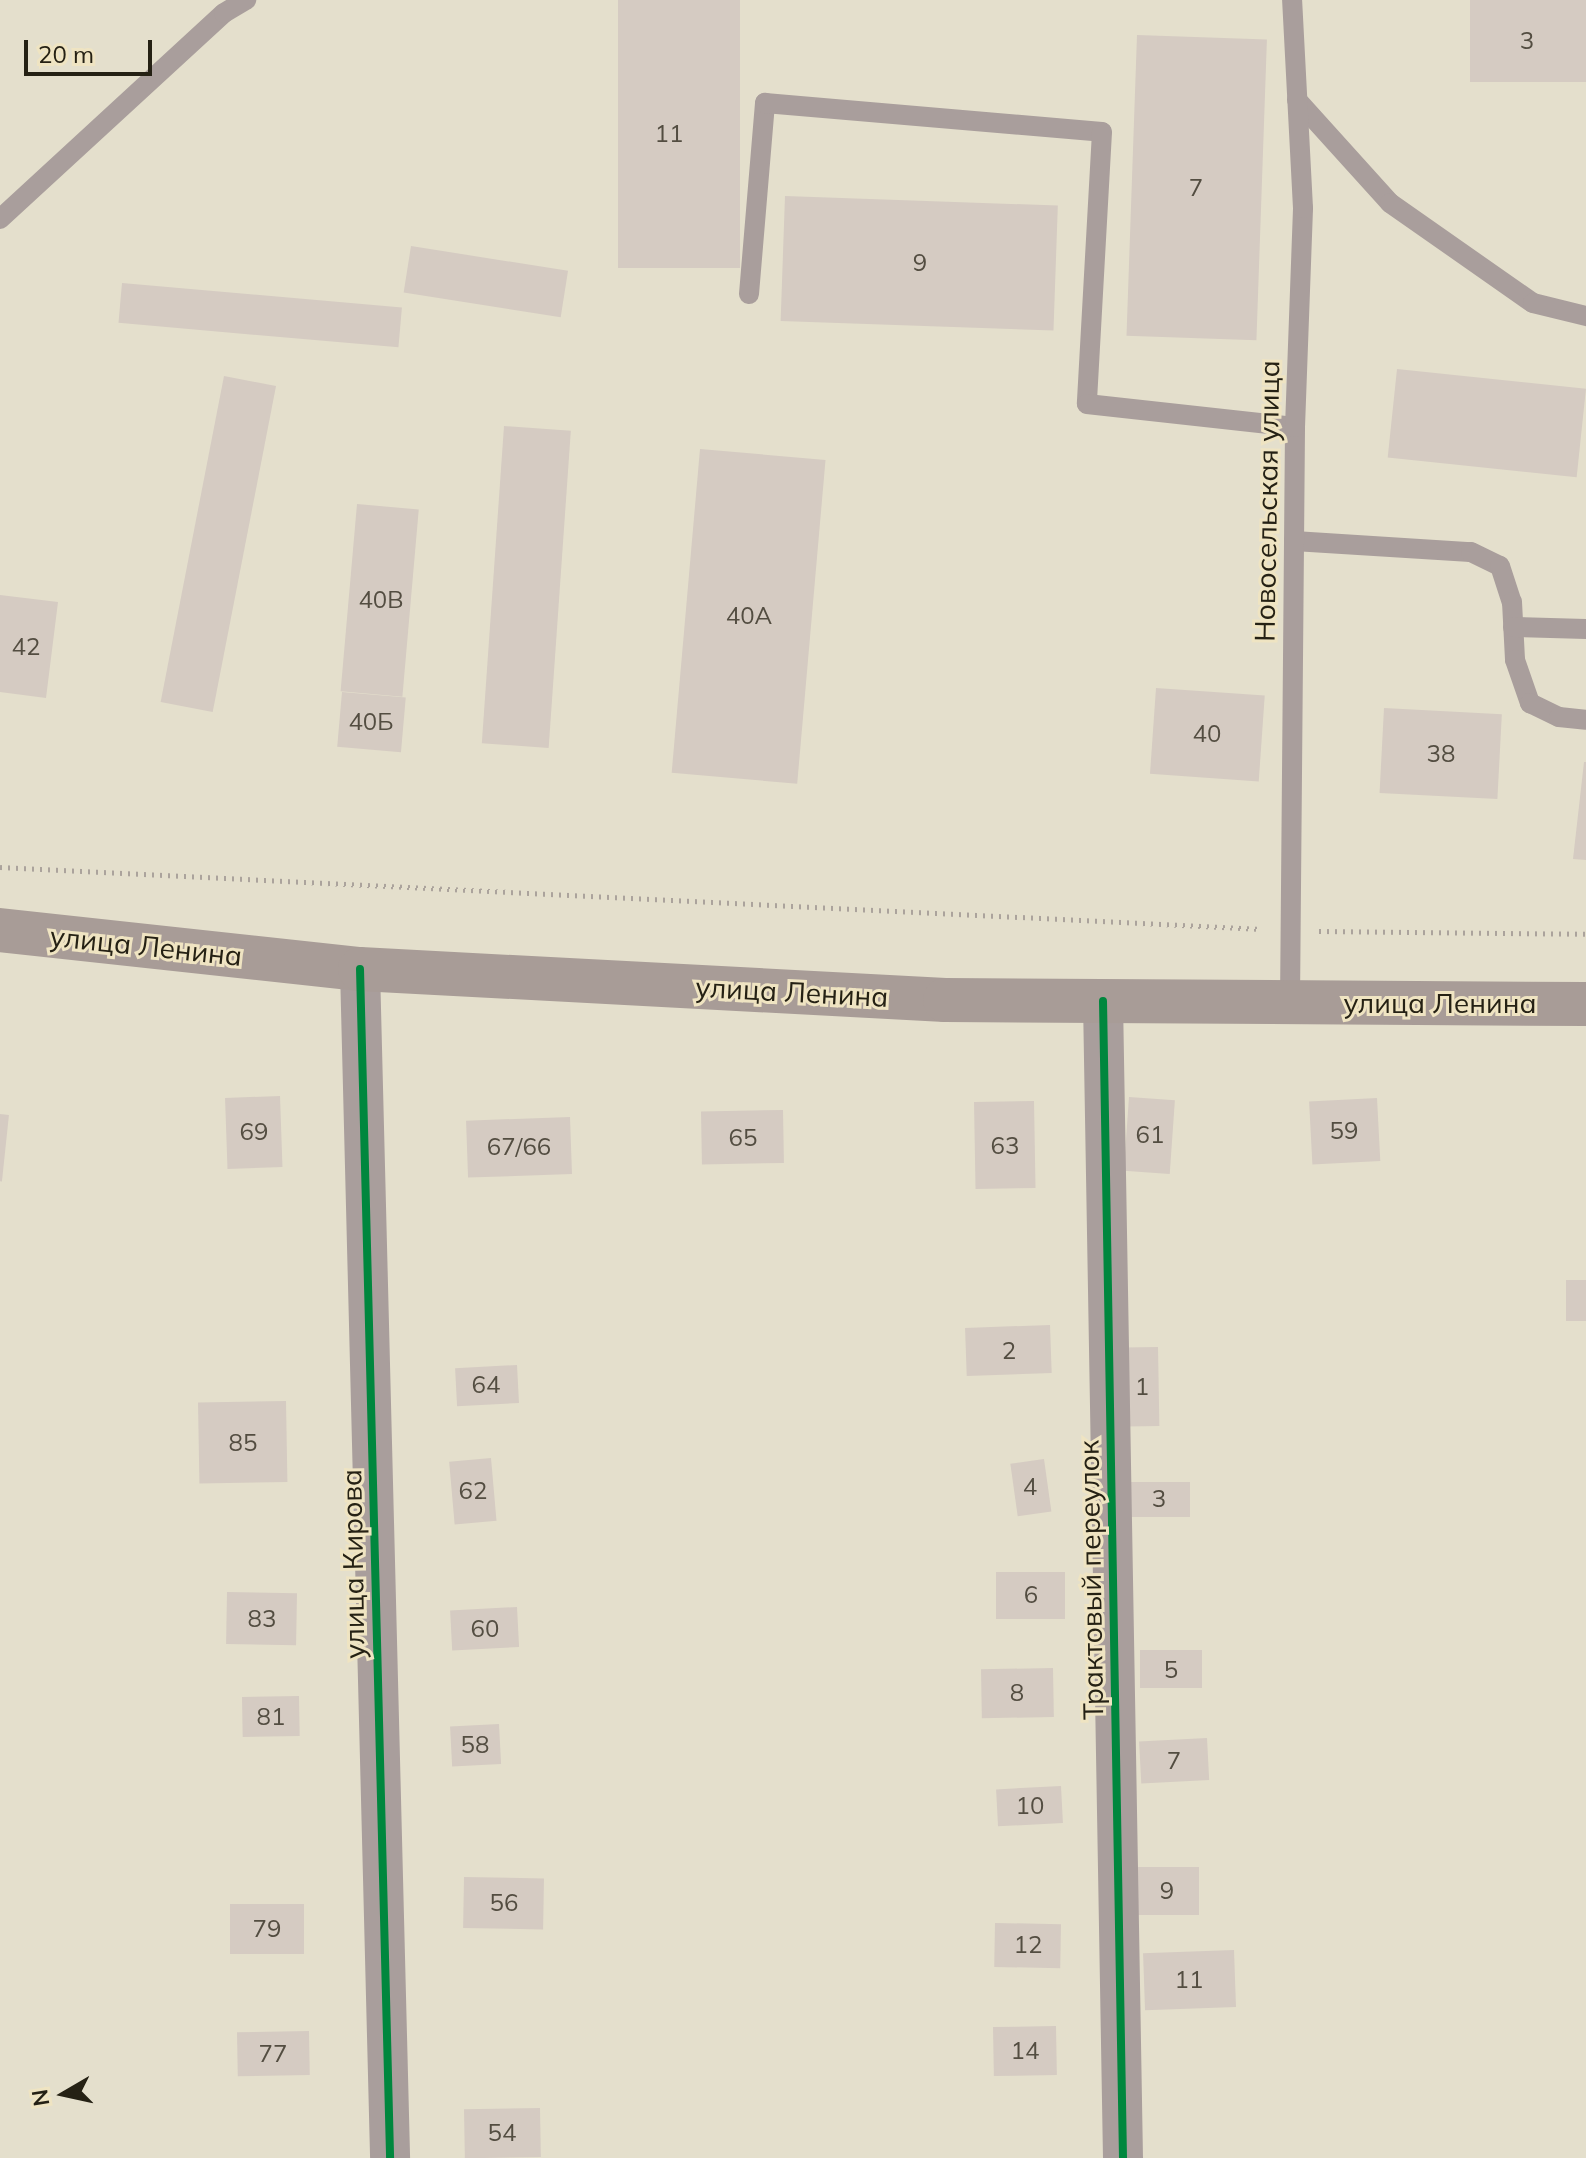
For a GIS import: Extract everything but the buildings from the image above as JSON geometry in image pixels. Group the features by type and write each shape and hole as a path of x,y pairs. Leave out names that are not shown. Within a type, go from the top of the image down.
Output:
{"main road":[{"name":"улица Ленина","path":"0,930 360,969 945,1000 1586,1004"}],"street":[{"name":"улица Кирова","path":"360,969 390,2158"},
{"name":"Трактовый переулок","path":"1103,1001 1123,2158"}],"lane":[{"path":"0,219 224,13 246,0"},
{"name":"Новосельская улица","path":"1290,1002 1295,427 1303,208 1292,0"},
{"path":"1297,100 1390,203 1533,303 1586,316"},
{"path":"749,294 765,103 1102,132 1087,404 1295,427"},
{"path":"1294,541 1471,552 1500,566 1512,602 1515,660 1530,703 1559,717 1586,720"},
{"path":"1513,627 1586,629"}],"path":[{"path":"0,867 1290,931 1586,934"}],"cycle path":[{"path":"360,969 390,2158"},
{"path":"1103,1001 1123,2158"}]}
